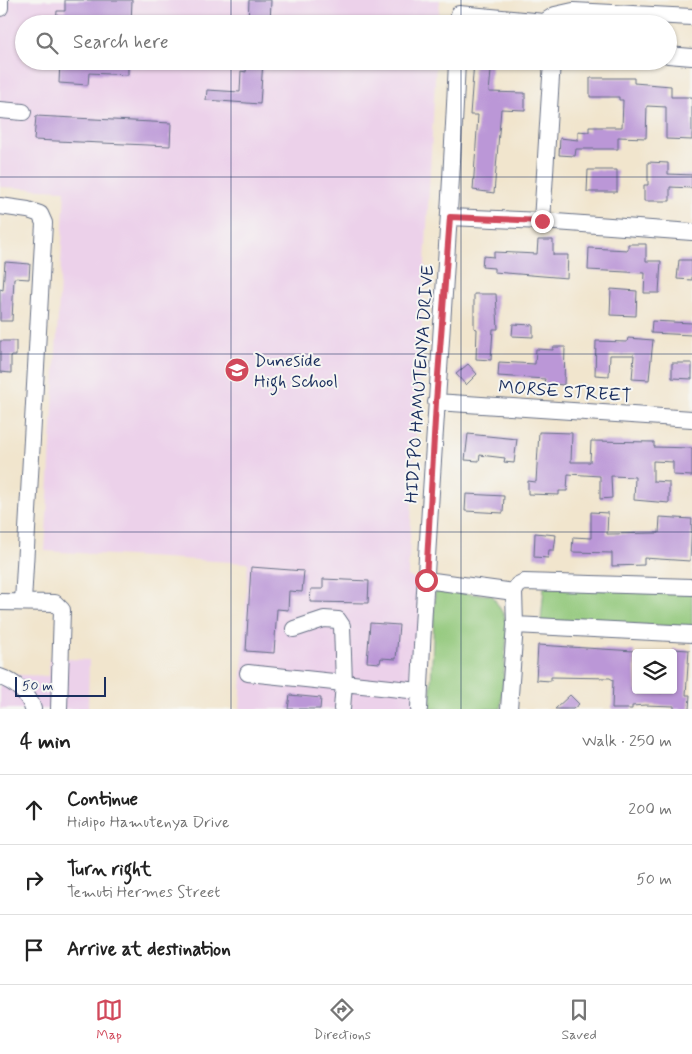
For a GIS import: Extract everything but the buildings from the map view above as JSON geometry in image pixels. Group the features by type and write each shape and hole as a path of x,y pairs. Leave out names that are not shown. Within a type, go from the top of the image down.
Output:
{"street":[{"path":"0,0 0,8"},
{"path":"555,15 572,11 652,15"},
{"path":"459,13 476,15"},
{"path":"677,16 692,17"},
{"path":"677,56 692,57"},
{"name":"HIDIPO HAMUTENYA DRIVE","path":"419,709 436,402 450,217 457,70"},
{"path":"542,221 551,70"},
{"path":"0,110 23,112"},
{"path":"0,206 28,210 40,214 44,224 23,602"},
{"path":"450,217 542,221 692,232"},
{"name":"MORSE STREET","path":"436,402 692,419"},
{"path":"426,580 514,592"},
{"path":"509,709 515,625 514,592 518,585 524,582 692,587"},
{"path":"0,602 55,603 62,610 59,709"},
{"path":"294,629 324,619 338,620 342,626 344,683 342,709"},
{"path":"515,625 692,634"},
{"path":"248,673 420,692"},
{"path":"0,677 17,686 31,702 33,709"}],"shaded area":[{"name":"Duneside High School","path":"0,0 440,0 439,15 15,15 15,70 436,70 408,576 430,584 423,709 240,709 248,563 45,551 65,190 0,187"},
{"path":"49,658 89,660 88,709 0,709 0,674 48,676"}],"green space":[{"path":"544,587 692,593 692,627 541,621"},
{"path":"435,592 492,595 508,622 501,709 430,709"}],"place":[{"name":"Duneside High School","path":"237,370"}],"route":[{"path":"426,580 436,402 450,217 542,221"}]}
